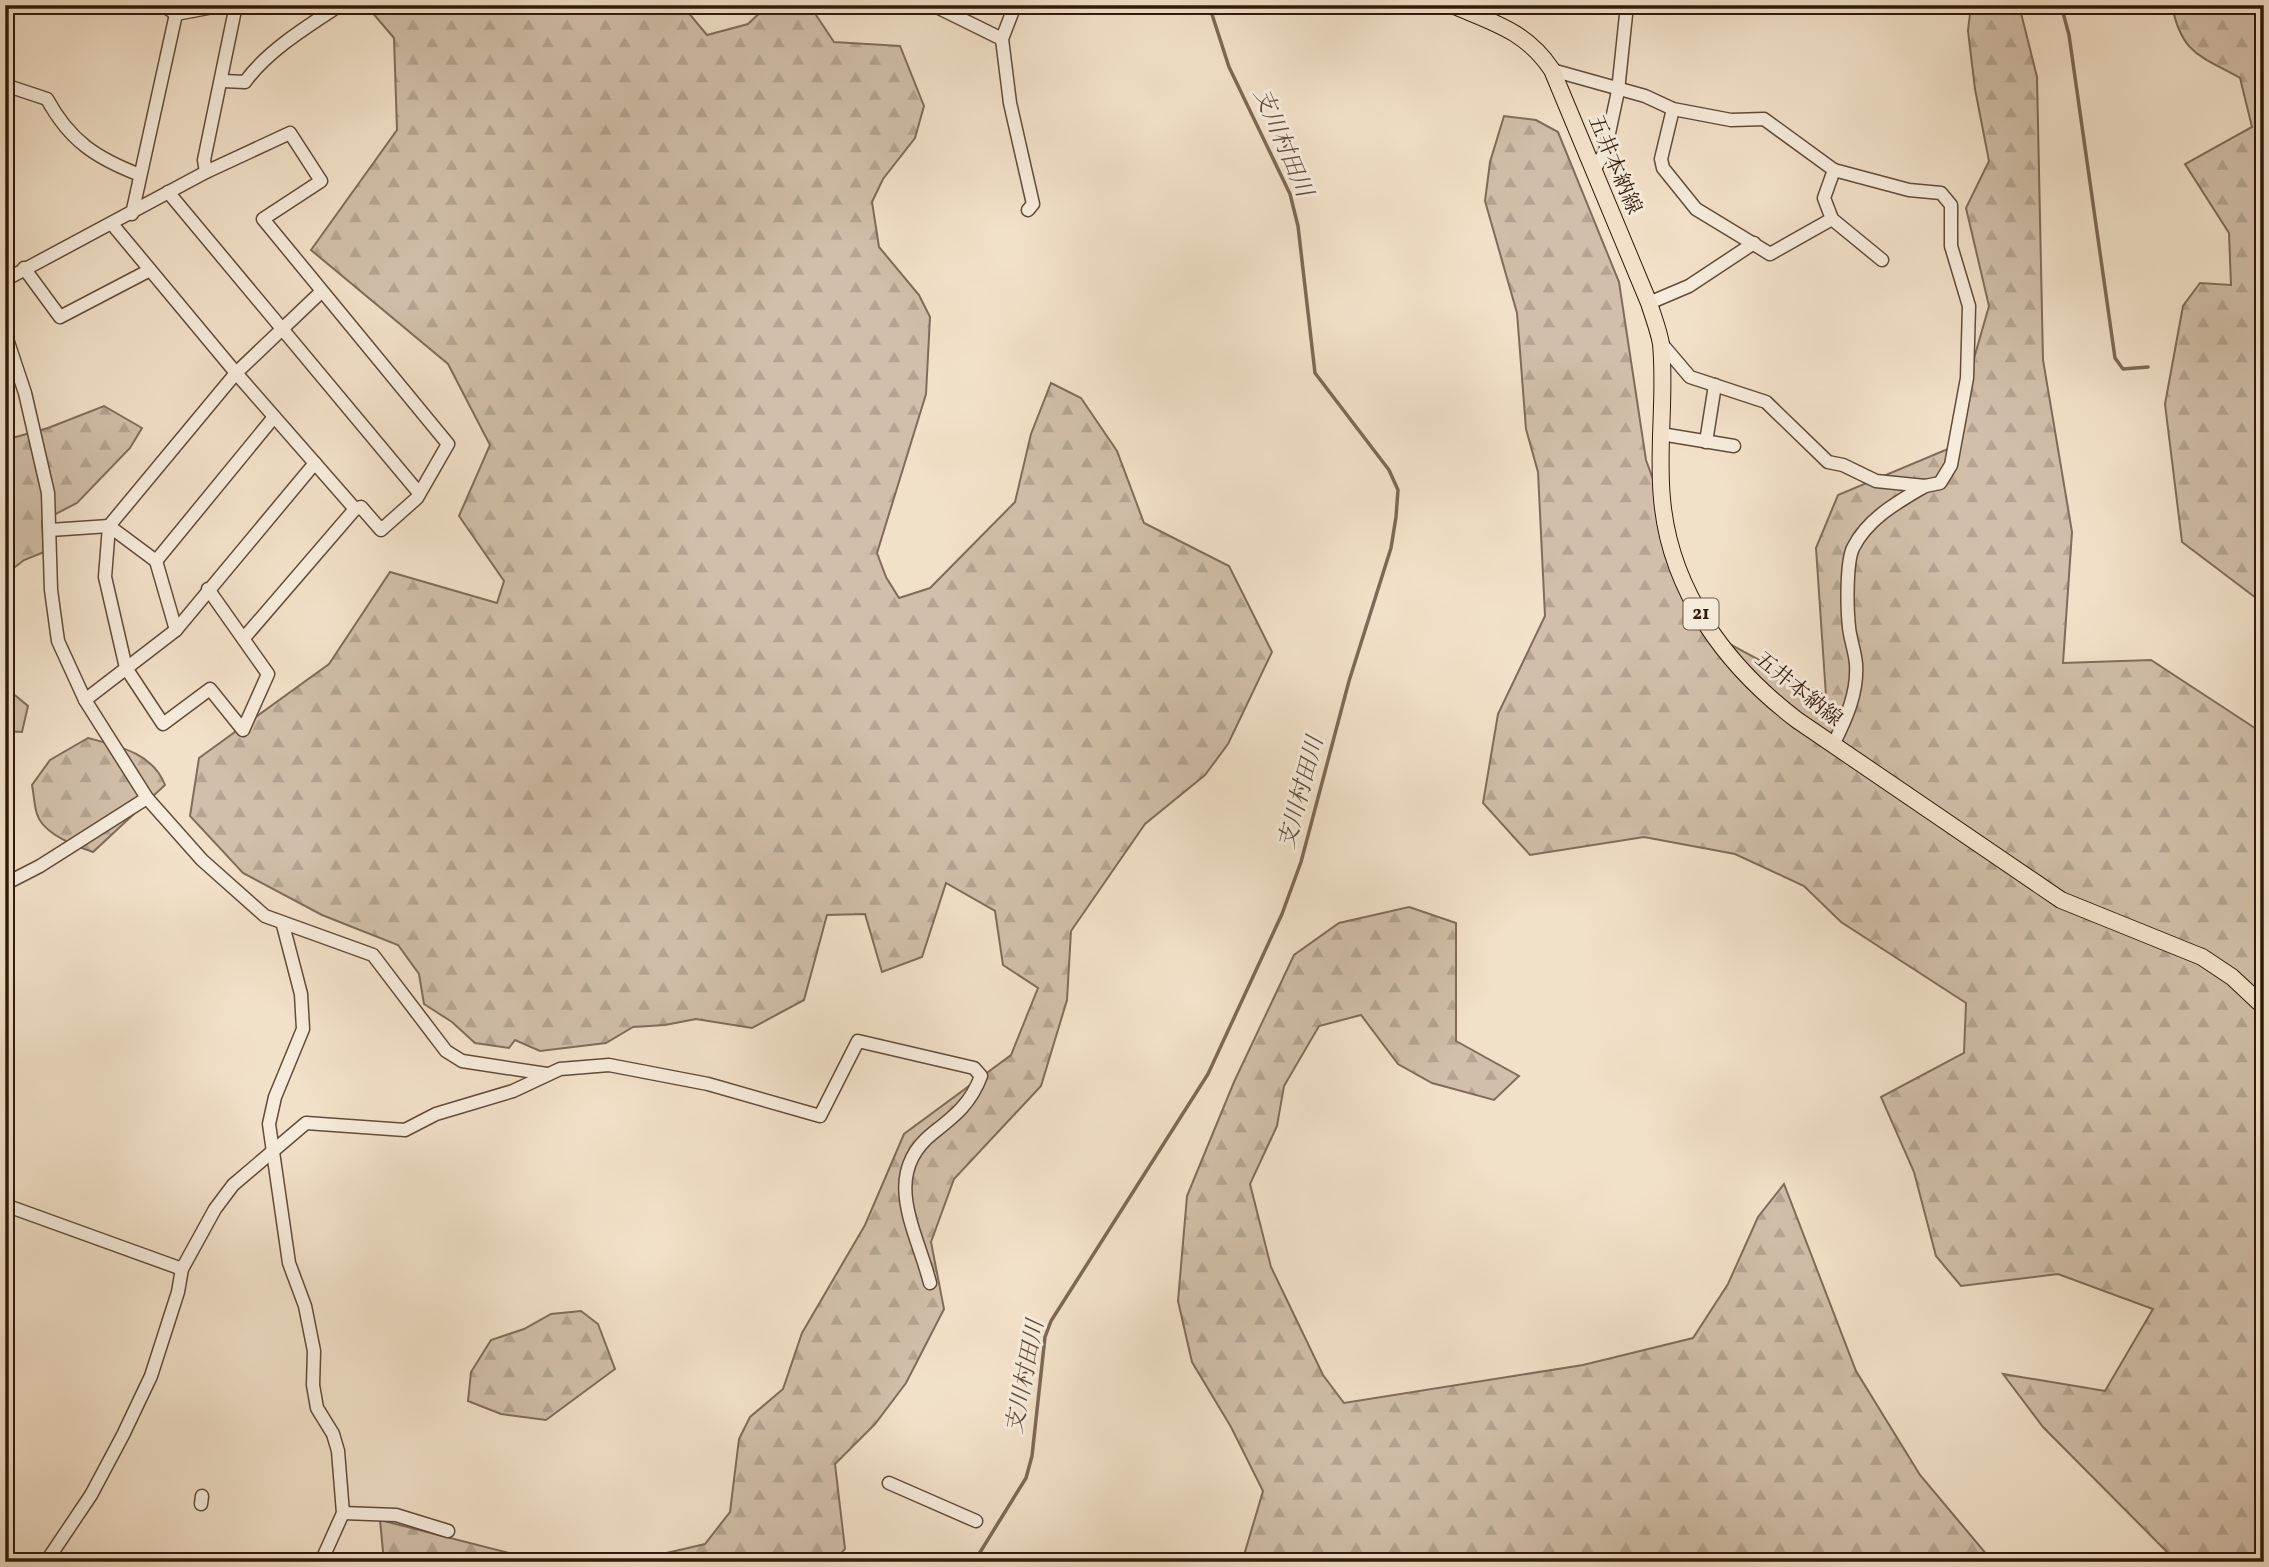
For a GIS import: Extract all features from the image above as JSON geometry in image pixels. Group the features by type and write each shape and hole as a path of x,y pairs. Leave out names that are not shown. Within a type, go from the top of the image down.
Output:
{"main road":[{"name":"五井本納線","path":"1452,5 1517,33 1541,54 1552,70 1649,303 1661,343 1662,500 1671,548 1691,596 1715,639 1746,678 1797,720 2062,900 2202,957 2232,977 2264,1007"}],"street":[{"path":"163,5 176,14 224,5"},
{"path":"206,172 204,160 223,81 236,5"},
{"path":"223,81 245,82 254,70 273,54 340,5"},
{"path":"933,5 1002,39"},
{"path":"1015,5 1002,39 1010,103 1033,204 1028,210"},
{"path":"1594,170 1605,152 1618,91 1627,5"},
{"path":"132,214 176,14"},
{"path":"1552,70 1618,91 1645,96 1673,109 1731,120 1764,119 1833,170 1909,190 1941,192 1951,205 1951,246 1969,306 1967,378 1951,465 1940,483 1925,486 1876,481 1843,465 1828,462 1766,402 1690,377 1661,343"},
{"path":"5,85 47,99 61,126 80,143 104,161 140,175"},
{"path":"1673,109 1661,159 1663,169 1696,209 1770,254 1832,219"},
{"path":"5,280 206,172 289,133 321,181 263,219 448,444 419,493 381,530 361,507 355,509 244,638"},
{"path":"1833,170 1824,198 1832,219 1882,260"},
{"path":"169,192 280,330 419,493"},
{"path":"112,224 236,373 355,509"},
{"path":"1649,303 1689,286 1754,243"},
{"path":"24,268 60,317 150,270"},
{"path":"208,589 268,674 243,730 210,689 163,724 126,668 105,577 109,526 236,373 321,292"},
{"path":"5,333 41,456 48,493 51,590 58,641 85,700 146,798 202,860 265,916 283,925 373,956 446,1051 462,1061 547,1074"},
{"path":"1706,442 1715,385"},
{"path":"156,561 274,416"},
{"path":"1661,434 1734,446"},
{"path":"85,700 176,629 315,463"},
{"path":"1833,745 1846,720 1855,684 1856,666 1849,627 1848,561 1854,545 1886,509 1925,486"},
{"path":"50,530 109,526 156,561 176,629"},
{"path":"5,884 40,866 146,798"},
{"path":"283,925 301,994 303,1029 275,1097 269,1124 289,1263 305,1307 314,1351 313,1385 317,1408 333,1434 338,1451 343,1513 321,1562"},
{"path":"46,1562 91,1495 151,1376 183,1269 227,1193 306,1123 405,1130 436,1114 539,1081 547,1074 560,1069 609,1065 708,1084 820,1116 859,1041 974,1068 981,1076 974,1094 958,1114 929,1136 909,1160 904,1192 910,1223 930,1283"},
{"path":"5,1205 183,1269"},
{"path":"888,1483 976,1521"},
{"path":"343,1513 396,1516 448,1531"}],"green space":[{"path":"373,5 682,5 707,35 748,24 768,5 814,5 812,9 834,42 900,46 924,106 915,138 883,179 872,202 879,247 919,295 930,317 926,394 877,553 886,577 899,598 930,588 1015,502 1031,434 1051,383 1081,398 1117,451 1144,523 1229,566 1272,652 1228,744 1205,775 1145,824 1071,931 1067,1000 1041,1086 954,1179 931,1242 944,1309 906,1383 875,1424 835,1464 845,1549 833,1562 628,1562 705,1544 730,1512 739,1439 750,1417 783,1389 802,1333 865,1225 904,1134 1011,1055 1038,988 1003,965 995,911 946,883 922,957 882,972 865,914 827,915 804,1000 752,1028 696,1019 633,1027 606,1043 540,1051 515,1040 509,1048 475,1043 452,1022 424,1004 419,974 398,945 322,915 243,873 190,816 199,758 329,664 390,572 497,603 504,581 459,516 490,445 448,364 311,250 397,130 394,38 371,11"},
{"path":"1971,5 2019,5 2037,77 2043,360 2072,532 2063,663 2151,660 2264,734 2264,1562 2176,1561 2043,1427 2003,1374 2105,1391 2153,1309 2058,1274 1961,1286 1936,1256 1914,1172 1881,1097 1964,1053 1966,1003 1841,922 1804,886 1735,854 1644,837 1530,855 1483,803 1498,714 1545,616 1538,472 1526,429 1517,313 1485,201 1490,162 1504,116 1536,120 1558,132 1619,282 1646,460 1709,633 1826,696 1816,548 1838,495 1948,449 1989,306 1966,208 1989,161 1975,89 1968,31"},
{"path":"2172,5 2264,5 2264,604 2182,542 2165,404 2183,306 2200,283 2231,285 2229,233 2185,164 2252,127 2240,78 2204,58 2187,44"},
{"path":"104,406 142,428 130,448 77,503 42,521 44,552 24,560 5,575 5,440 48,428"},
{"path":"5,687 28,706 22,732 5,731"},
{"path":"88,738 133,752 143,758 152,765 165,785 93,852 60,838 46,828 37,814 32,785 50,760"},
{"path":"1409,907 1456,923 1456,1041 1519,1076 1494,1100 1432,1083 1398,1064 1361,1015 1319,1026 1284,1086 1277,1126 1250,1184 1271,1267 1323,1375 1344,1403 1583,1365 1693,1338 1728,1284 1758,1217 1784,1184 1856,1371 1920,1475 1993,1562 1242,1562 1263,1491 1231,1427 1192,1362 1178,1301 1187,1196 1234,1082 1294,955 1339,923"},
{"path":"581,1311 598,1324 615,1369 546,1420 501,1414 468,1401 471,1372 491,1340 524,1329 551,1314"},
{"path":"380,1520 544,1562 384,1562"}],"waterway":[{"name":"支川村田川","path":"974,1562 1026,1478 1032,1456 1045,1337 1051,1321 1208,1074 1282,914 1301,862 1349,681 1391,548 1396,517 1398,490 1389,470 1315,373 1298,226 1290,194 1229,67 1209,5"},
{"path":"2061,5 2069,35 2115,358 2123,369 2148,367"}]}
